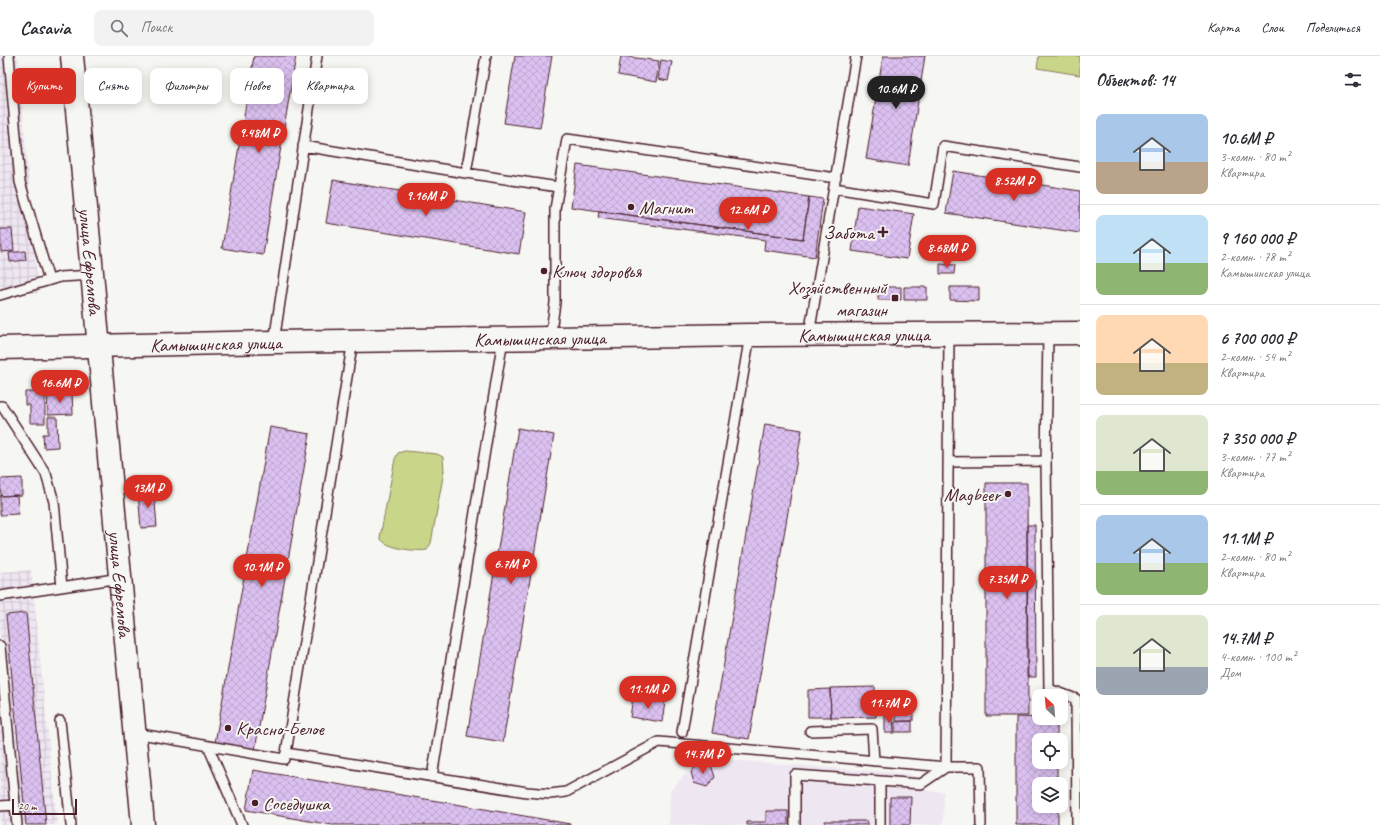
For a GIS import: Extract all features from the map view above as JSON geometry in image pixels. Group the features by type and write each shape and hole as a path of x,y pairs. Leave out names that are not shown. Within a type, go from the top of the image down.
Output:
{"street":[{"name":"улица Ефремова","path":"72,56 143,825"},
{"name":"Камышинская улица","path":"0,348 353,340 949,333 1080,333"}],"lane":[{"path":"9,56 20,182 49,280"},
{"path":"274,342 317,56"},
{"path":"466,173 486,56"},
{"path":"809,335 856,56"},
{"path":"550,338 555,303 555,208 567,139 836,178"},
{"path":"303,146 558,187"},
{"path":"834,188 934,204 943,146 1080,167"},
{"path":"0,295 60,277 93,275"},
{"path":"946,767 949,333"},
{"path":"1048,334 1046,461 1049,689 1076,699 1076,825"},
{"path":"682,732 750,335"},
{"path":"432,777 503,339"},
{"path":"135,733 284,759 353,340"},
{"path":"0,406 2,406 46,474 54,502 62,587"},
{"path":"948,462 1046,461"},
{"path":"0,596 121,578"},
{"path":"0,646 5,746 17,825"},
{"path":"60,721 71,825"},
{"path":"810,731 872,729 874,761"},
{"path":"286,753 527,792 550,794 566,792 659,742 946,767 980,767 981,825"},
{"path":"208,746 242,825"},
{"path":"795,825 795,775 921,784 946,767"},
{"path":"880,781 880,825"},
{"path":"0,806 15,805"}],"shaded area":[{"path":"0,56 18,56 19,68 12,68 12,104 22,104 38,293 0,293"},
{"path":"31,570 57,825 0,825 0,572"},
{"path":"700,758 910,774 928,791 944,792 943,825 669,825 670,791"}],"green space":[{"path":"1039,56 1080,56 1080,75 1037,68"},
{"path":"405,451 437,454 443,457 444,471 431,543 427,550 408,550 400,548 387,544 382,541 380,537 395,459 398,453"}],"building":[{"path":"254,56 296,56 294,68 292,68 292,80 263,255 222,248 246,104 284,104 284,68 252,68"},
{"path":"515,56 552,56 540,128 504,123"},
{"path":"621,56 659,61 656,82 618,75"},
{"path":"883,56 925,56 908,166 866,159"},
{"path":"661,60 672,62 668,81 658,79"},
{"path":"577,165 809,197 803,239 571,207"},
{"path":"953,171 1080,191 1080,233 946,213"},
{"path":"333,180 526,212 519,254 326,223"},
{"path":"809,197 823,199 815,257 764,250 765,240 598,218 599,211 803,239"},
{"name":"Забота","path":"858,206 914,214 907,259 852,251"},
{"path":"0,229 12,229 14,251 1,252"},
{"path":"25,251 26,260 10,262 9,253"},
{"path":"940,264 955,265 954,274 940,274"},
{"path":"878,287 901,287 901,300 878,300"},
{"path":"904,287 927,287 927,300 904,300"},
{"path":"950,287 979,287 979,301 950,300"},
{"path":"25,392 45,392 45,423 30,423 30,405 25,405"},
{"path":"72,392 73,414 48,415 47,393"},
{"path":"48,417 57,417 58,447 44,448 43,434 48,434"},
{"path":"765,424 802,430 749,739 712,733"},
{"path":"270,427 310,434 255,750 215,743"},
{"path":"518,428 554,435 503,742 467,736"},
{"path":"22,478 22,495 1,496 0,479"},
{"path":"986,483 1027,483 1028,716 986,716"},
{"path":"154,490 157,527 141,528 138,492"},
{"path":"17,495 18,514 0,515 0,496"},
{"path":"1027,525 1035,525 1036,677 1027,677"},
{"path":"26,613 46,825 26,825 6,615"},
{"path":"875,687 876,717 831,718 830,688"},
{"path":"830,689 831,717 808,717 808,690"},
{"path":"633,697 665,702 662,722 630,717"},
{"path":"895,697 913,697 913,709 895,709"},
{"path":"913,709 913,721 896,721 896,710"},
{"path":"893,714 894,733 885,733 885,715"},
{"path":"1016,717 1032,717 1032,725 1057,725 1057,733 1032,733 1032,769 1057,769 1057,777 1032,777 1032,813 1058,813 1058,825 1016,825"},
{"path":"912,721 912,732 895,732 895,722"},
{"path":"699,763 711,765 715,777 707,787 694,783 691,772"},
{"path":"253,770 570,825 332,825 246,810"},
{"path":"890,797 911,797 910,825 890,825"},
{"path":"766,811 788,811 788,825 747,825 747,822 766,822"},
{"path":"825,821 867,821 867,825 825,825"}],"place":[{"name":"Магнит","path":"631,207"},
{"name":"Забота","path":"883,232"},
{"name":"Ключ здоровья","path":"544,271"},
{"name":"Хозяйственный магазин","path":"895,298"},
{"name":"Magbeer","path":"1008,494"},
{"name":"Красно-Белое","path":"228,728"},
{"name":"Соседушка","path":"255,803"}]}
